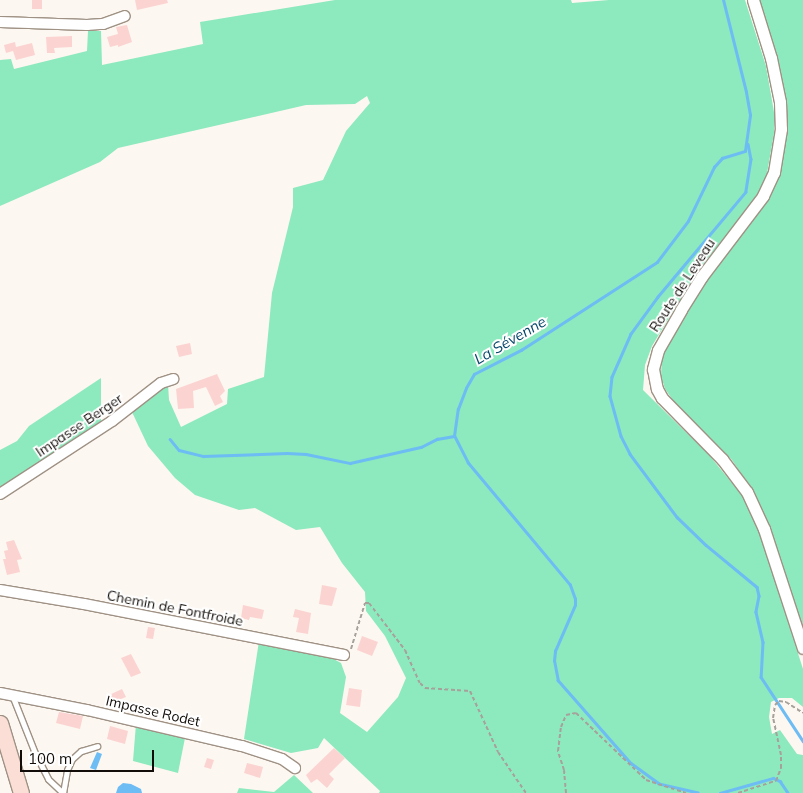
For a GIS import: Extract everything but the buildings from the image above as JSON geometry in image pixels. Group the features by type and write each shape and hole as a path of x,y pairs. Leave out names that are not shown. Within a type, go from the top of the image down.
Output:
{"main road":[{"path":"0,723 21,793"}],"street":[{"name":"Route de Leveau","path":"753,0 771,58 780,102 781,129 774,172 762,196 702,276 681,310 658,350 653,368 657,389 662,398 722,459 747,492 764,529 803,648"},
{"path":"0,22 87,25 102,24 125,16"},
{"name":"Impasse Berger","path":"0,494 112,421 161,383 172,379"},
{"name":"Chemin de Fontfroide","path":"0,590 84,604 344,655"},
{"name":"Impasse Rodet","path":"0,693 12,694 242,746 282,759 295,768"}],"lane":[{"path":"12,694 35,753 48,779 63,793"},
{"path":"63,793 67,770 72,759 80,751 97,746"}],"path":[{"path":"344,655 353,648 365,603 369,603 405,650 420,683 425,688 467,689 470,691 498,752 526,793"},
{"path":"738,793 776,781 781,768 781,749 774,728 775,705 779,701 786,702 803,713"},
{"path":"566,793 564,770 558,751 561,727 566,715 576,713 646,780 686,793"}],"green space":[{"path":"335,0 571,0 572,3 609,0 745,0 766,66 775,118 766,179 752,203 696,273 652,346 645,365 643,390 709,455 741,494 755,519 803,669 803,707 792,698 779,698 771,702 769,717 772,734 780,730 797,754 803,755 803,793 379,793 380,791 324,738 318,748 291,753 244,739 259,641 328,656 341,663 346,677 340,713 367,732 398,697 406,678 385,636 366,611 365,592 342,563 320,527 296,530 255,508 239,510 195,495 175,478 148,446 132,412 158,389 168,384 169,400 181,427 227,404 228,389 264,377 272,293 293,207 293,188 323,180 346,131 370,103 367,96 355,104 306,105 118,148 100,162 0,206 0,60 11,59 14,69 87,51 88,31 101,31 102,65 203,44 200,22"},
{"path":"758,0 803,0 803,630 757,498 732,460 675,403 665,389 661,376 662,355 667,343 705,282 775,183 782,167 787,130 783,83 778,58"},
{"path":"101,378 101,424 0,490 0,450 17,441 29,426"},
{"path":"136,724 185,738 178,773 133,761"},
{"path":"294,775 313,793 237,793 239,788 274,792"}],"water":[{"path":"97,752 102,754 96,770 90,768"},
{"path":"123,783 131,784 141,789 142,793 116,793 118,787"}],"waterway":[{"name":"La Sévenne","path":"698,793 659,784 631,764 558,681 554,661 555,651 575,605 570,585 468,463 454,436 458,409 474,374 521,350 657,262 688,221 714,167 722,158 745,151 750,115 723,0"},
{"path":"748,144 751,159 746,192 658,297 631,334 612,377 610,396 621,436 630,454 677,517 706,545 757,587 759,596 756,612 763,642 761,677 803,741"},
{"path":"170,439 179,450 203,456 287,453 306,454 350,463 421,447 437,439 454,436"},
{"name":"La Sévenne","path":"720,793 773,778 780,781 788,793"}]}
